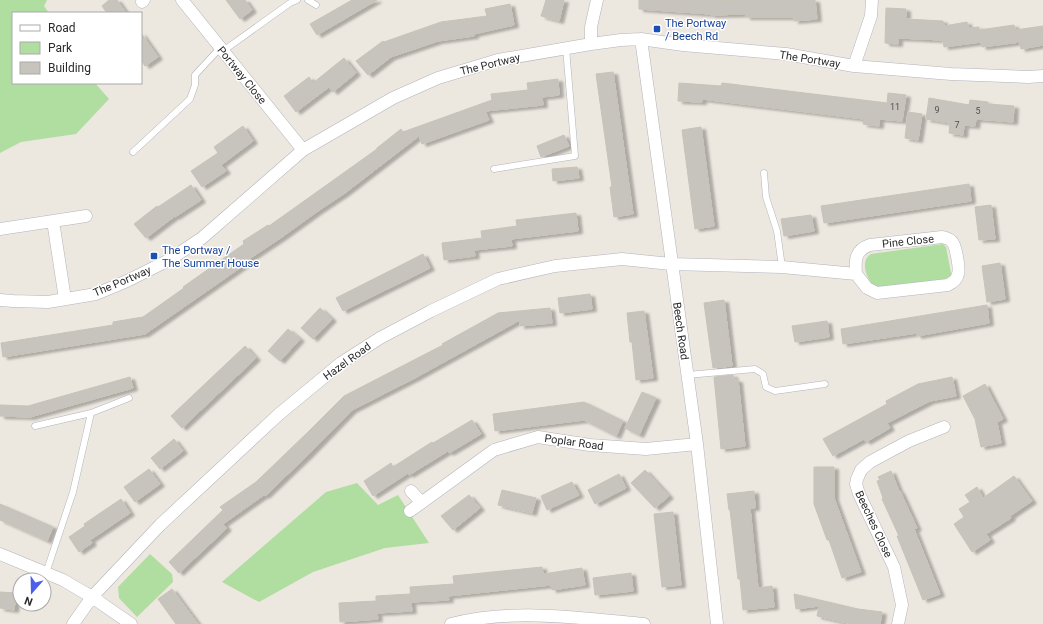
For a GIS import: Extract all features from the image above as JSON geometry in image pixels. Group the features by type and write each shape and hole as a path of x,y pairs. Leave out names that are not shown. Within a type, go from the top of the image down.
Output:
{"street":[{"name":"Portway Close","path":"182,0 303,150"},
{"path":"591,44 591,27 597,0"},
{"path":"854,66 871,16 872,0"},
{"name":"The Portway","path":"0,300 13,302 48,302 96,294 127,281 169,260 202,238 303,150 394,98 438,78 498,60 591,44 641,39 683,45 786,54 854,66 951,74 1028,77 1043,76"},
{"name":"Beech Road","path":"641,39 697,444 717,624"},
{"path":"0,229 86,216"},
{"path":"53,222 65,299"},
{"name":"Pine Close","path":"942,237 953,242 959,274 955,281 948,286 877,293 867,288 856,274 855,260 863,247 942,237"},
{"name":"Hazel Road","path":"73,624 92,597 160,524 278,415 341,363 380,338 431,311 498,279 555,266 622,259 671,264"},
{"path":"671,264 782,267 856,274"},
{"name":"Beeches Close","path":"898,624 902,605 894,567 859,494 856,484 857,479 861,470 870,462 909,441 944,427"},
{"name":"Poplar Road","path":"410,511 494,450 538,437 590,445 646,449 697,444"},
{"path":"411,491 421,502"},
{"path":"0,554 44,572"},
{"path":"52,575 63,580 92,597 131,624"},
{"path":"451,624 504,616 545,616 644,624"}],"lane":[{"path":"133,152 190,99 195,85 195,74 222,49 290,3 297,0"},
{"path":"308,0 316,5"},
{"path":"494,169 576,156 566,48"},
{"path":"764,173 766,197 777,231 782,267"},
{"path":"687,375 755,369 763,374 766,387 774,390 825,384"},
{"path":"35,426 90,413 129,398"},
{"path":"46,572 73,492 90,413"}],"green space":[{"path":"0,0 47,0 44,6 48,12 12,12 12,84 96,84 109,99 76,134 21,142 0,153"},
{"path":"943,244 946,247 951,273 951,276 945,279 876,288 867,276 865,261 871,254"},
{"path":"357,483 378,505 398,495 429,543 385,548 313,572 259,602 222,582 326,492"},
{"path":"150,554 172,574 173,582 137,617 119,598 118,587"}],"building":[{"path":"109,0 117,0 125,12 106,12 102,6"},
{"path":"226,0 245,0 252,10 240,19"},
{"path":"352,0 377,0 317,35 310,24"},
{"path":"546,0 564,0 559,21 541,16"},
{"path":"639,0 815,0 817,19 794,21 794,17 746,17 746,14 711,15 639,9"},
{"path":"510,4 514,25 474,34 474,36 438,41 391,57 368,75 356,61 383,41 384,42 441,22 487,16 485,9"},
{"path":"886,8 906,9 906,19 943,21 944,26 967,22 968,28 979,27 979,30 1014,25 1015,30 1043,26 1043,45 1021,49 1020,42 982,47 981,42 944,47 943,40 898,38 898,44 885,43"},
{"path":"142,34 158,57 145,66 142,62"},
{"path":"344,58 356,73 333,92 329,87 296,112 284,96 309,77 313,83"},
{"path":"613,72 633,214 614,217 610,187 612,187 596,74"},
{"path":"558,79 559,95 542,97 543,105 485,111 489,120 422,144 419,136 345,193 246,261 247,263 145,334 3,357 1,343 113,325 113,322 143,317 244,244 243,241 268,225 269,226 377,149 401,129 403,132 492,100 491,94 528,90 527,83"},
{"path":"679,83 721,86 722,83 887,103 888,93 906,95 902,121 879,119 879,126 863,124 864,119 702,99 702,102 678,101"},
{"path":"929,98 969,105 970,100 988,102 988,104 1014,106 1013,122 976,119 975,126 964,125 963,135 949,133 950,123 926,119"},
{"path":"908,112 922,114 918,140 905,138"},
{"path":"243,126 253,141 221,165 226,171 202,187 191,171 218,153 214,147"},
{"path":"701,127 714,226 695,229 682,130"},
{"path":"564,135 569,146 541,157 537,146"},
{"path":"577,167 579,178 553,181 552,169"},
{"path":"969,184 971,201 824,223 821,206"},
{"path":"191,185 201,200 175,216 146,238 134,224 157,206 158,207"},
{"path":"991,205 995,239 979,240 975,207"},
{"path":"576,213 578,231 511,239 512,246 474,250 475,256 444,260 442,243 482,238 481,231 517,226 516,220"},
{"path":"811,215 814,231 784,236 781,219"},
{"path":"423,254 430,268 343,311 336,298"},
{"path":"1000,263 1005,299 987,302 982,266"},
{"path":"590,294 592,309 560,313 558,298"},
{"path":"724,300 732,366 713,368 704,303"},
{"path":"987,305 989,323 917,336 917,333 843,344 841,329"},
{"path":"320,308 332,319 313,339 301,328"},
{"path":"550,308 552,323 520,326 520,320 415,378 352,410 265,496 264,495 223,524 227,528 179,573 169,562 223,510 220,507 256,482 344,396 443,345 442,344 498,313"},
{"path":"644,311 653,378 636,380 627,313"},
{"path":"827,321 829,337 795,342 792,326"},
{"path":"288,329 300,339 280,361 268,351"},
{"path":"245,346 256,358 182,428 171,416"},
{"path":"733,375 734,380 738,380 745,446 721,449 714,377"},
{"path":"130,377 133,388 30,417 0,416 0,405 28,406"},
{"path":"952,377 956,396 930,401 887,423 890,428 866,442 864,439 833,456 823,439 887,404 886,401 918,384"},
{"path":"985,384 1003,419 997,422 1001,443 981,447 975,419 963,396"},
{"path":"642,392 656,398 639,435 625,428"},
{"path":"584,402 623,421 616,436 584,420 495,431 493,414"},
{"path":"472,420 481,434 449,453 448,451 409,475 408,473 373,496 364,481 391,463 393,467 432,442 433,443"},
{"path":"174,439 183,451 160,469 151,458"},
{"path":"814,467 834,467 834,498 861,572 842,578 829,540 827,540 814,504"},
{"path":"149,469 160,484 135,502 124,487"},
{"path":"645,470 669,496 655,508 631,483"},
{"path":"891,471 917,528 914,529 940,594 923,600 897,536 899,536 882,499 883,498 877,481 880,480 878,477"},
{"path":"619,474 626,488 595,504 588,490"},
{"path":"1014,476 1032,501 1010,516 1011,518 986,534 990,540 972,552 954,524 964,517 959,509 970,502 965,495 977,487 983,498"},
{"path":"572,482 579,495 547,510 541,496"},
{"path":"502,490 536,498 532,513 498,505"},
{"path":"754,491 755,508 750,508 758,588 772,586 774,607 743,610 740,579 738,579 727,494"},
{"path":"469,495 480,508 453,530 441,516"},
{"path":"121,499 130,513 90,540 92,543 79,552 69,537 85,526 84,524"},
{"path":"0,504 53,527 47,541 0,520"},
{"path":"673,512 681,585 662,587 654,514"},
{"path":"542,567 543,574 582,568 585,585 552,590 551,585 448,596 449,600 411,602 410,587 454,584 453,576"},
{"path":"631,573 633,591 595,595 593,578"},
{"path":"172,589 198,624 176,624 158,599"},
{"path":"0,592 12,593 12,610 0,608"},
{"path":"410,594 412,611 377,613 378,619 340,622 339,603 376,601 376,596"},
{"path":"794,594 858,609 882,612 880,624 852,624 817,616 819,606 796,609"}],"place":[{"name":"The Portway / Beech Rd","path":"657,29"},
{"name":"The Portway / The Summer House","path":"154,256"}]}
